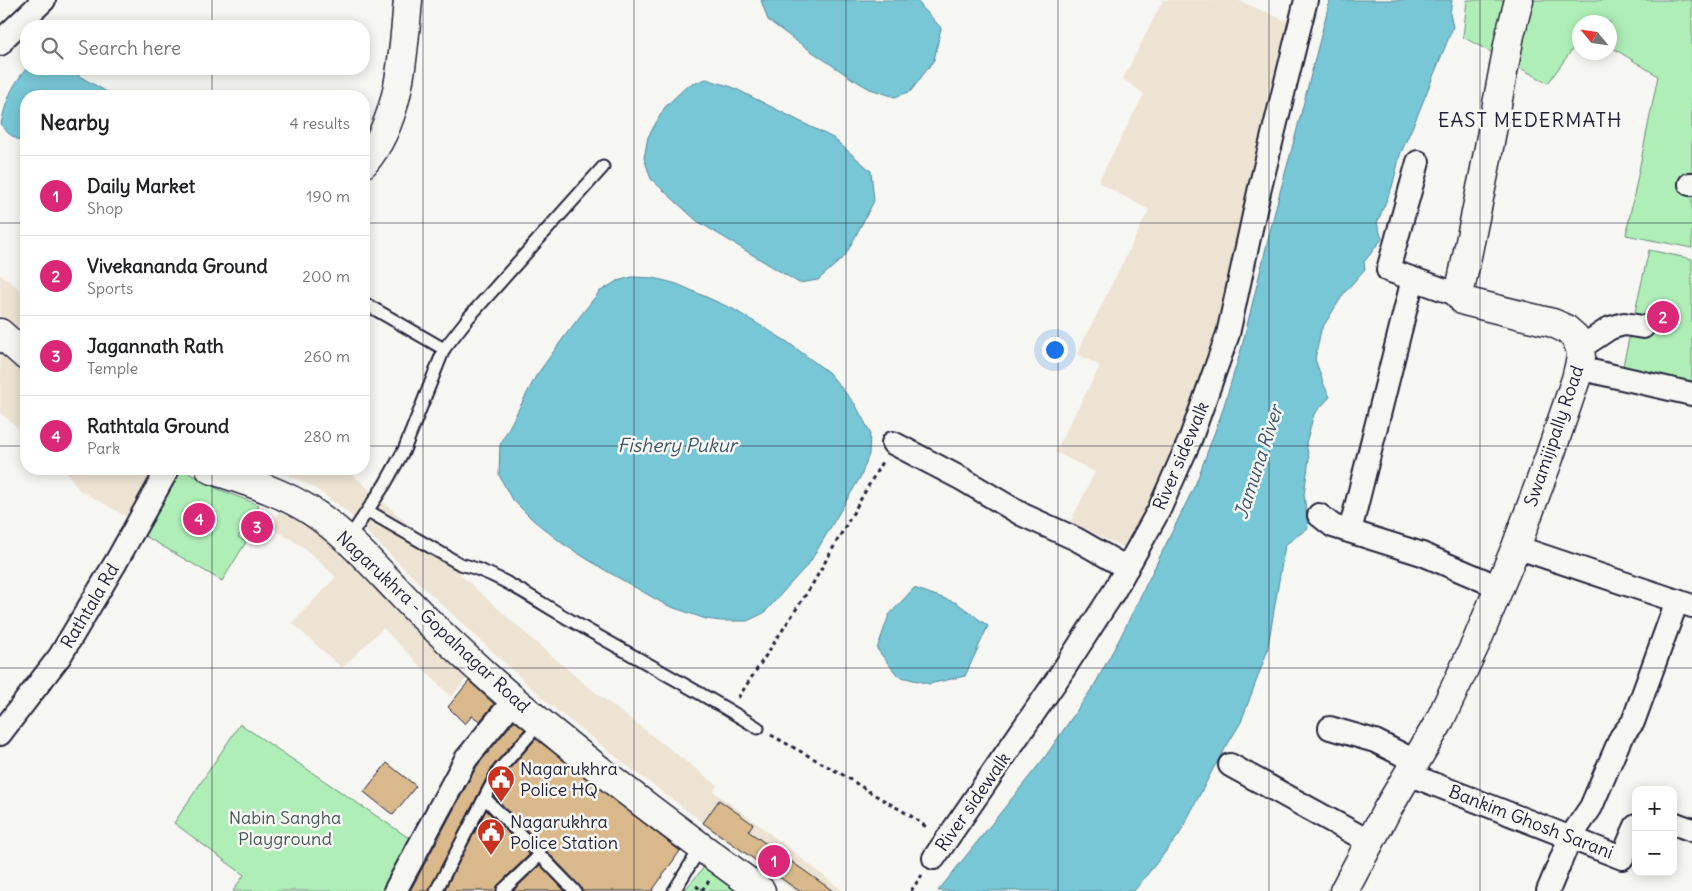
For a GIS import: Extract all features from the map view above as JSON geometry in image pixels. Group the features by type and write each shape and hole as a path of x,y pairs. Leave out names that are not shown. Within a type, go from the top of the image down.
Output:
{"street":[{"path":"23,20 44,0"},
{"path":"370,155 384,134 395,100 404,51 408,0"},
{"name":"River sidewalk","path":"940,849 1058,678 1113,593 1159,510 1190,440 1228,334 1259,192 1306,0"},
{"path":"1418,162 1388,270 1459,294 1518,0"},
{"path":"0,44 20,23"},
{"path":"1350,531 1413,279"},
{"name":"Swamijipally Road","path":"1344,891 1439,722 1476,643 1516,547 1548,461 1579,358 1575,337 1566,329 1553,323 1464,301 1459,294"},
{"path":"1643,327 1624,324 1610,328 1579,358 1692,394"},
{"path":"0,333 20,351"},
{"path":"893,443 962,479 1023,515 1076,539 1127,568"},
{"name":"Rathtala Rd","path":"0,734 60,656 165,475"},
{"name":"Nagarukhra - Gopalnagar Road","path":"227,475 277,492 312,512 348,540 441,634 514,700 605,775 761,891"},
{"path":"1319,515 1333,526 1422,554 1499,587"},
{"path":"1516,547 1685,604 1633,722 1621,737 1591,807 1570,838 1548,891"},
{"path":"395,891 466,759 514,700"},
{"name":"Bankim Ghosh Sarani","path":"1330,728 1375,741 1412,768 1570,838 1622,858 1634,831"},
{"path":"1230,765 1370,842"},
{"path":"1677,825 1692,830"}],"lane":[{"path":"348,540 385,484 404,450 444,349 469,317 603,167"},
{"path":"370,306 444,349"},
{"path":"368,511 460,564 475,567 519,590 758,728"},
{"path":"436,891 499,770 540,722"},
{"path":"485,798 575,891"},
{"path":"674,891 701,847"},
{"path":"503,890 540,855"}],"path":[{"path":"730,711 812,584 893,443"},
{"path":"758,728 845,776 911,816 940,849"},
{"path":"702,890 710,881"}],"shaded area":[{"path":"1163,0 1238,0 1288,22 1222,324 1167,476 1126,548 1070,523 1095,472 1055,452 1100,366 1077,354 1149,210 1098,182 1144,94 1123,79"},
{"path":"0,274 20,289 20,337 0,319"},
{"path":"0,345 20,363 20,429 0,413"},
{"path":"69,475 155,475 129,518 78,489"},
{"path":"288,475 353,475 426,540 464,578 587,686 717,785 714,792 843,891 794,891 629,767 549,704 422,586 346,511 315,488"},
{"path":"282,507 314,523 471,673 451,697 383,628 342,668 292,623 336,577 302,546 270,527"}],"green space":[{"path":"1467,0 1692,0 1692,248 1626,235 1658,76 1617,50 1617,15 1572,15 1572,50 1548,83 1463,37"},
{"path":"1649,250 1692,259 1692,390 1621,374"},
{"path":"172,475 192,475 218,489 259,505 238,537 246,542 222,581 140,533"},
{"name":"Nabin Sangha Playground","path":"240,724 415,842 389,891 233,891 244,875 174,823"},
{"path":"706,865 739,891 684,891"}],"water":[{"path":"761,0 916,0 941,28 934,60 911,91 895,97 870,89 851,78 768,20"},
{"name":"Jamuna River","path":"1330,0 1452,0 1450,14 1453,27 1400,155 1392,187 1377,223 1382,239 1364,262 1365,269 1344,293 1321,330 1315,359 1330,397 1314,414 1306,443 1309,459 1304,494 1308,528 1285,545 1267,652 1241,722 1213,769 1179,835 1134,891 938,891 1045,757 1095,684 1121,636 1196,483 1221,415 1241,350"},
{"path":"21,75 77,75 104,90 20,90 20,141 8,133 1,124 5,108 16,82"},
{"path":"706,79 732,87 833,138 871,171 874,201 845,256 818,280 799,283 697,221 651,179 644,158 648,137 665,107 687,86"},
{"name":"Fishery Pukur","path":"632,277 654,278 677,284 733,309 786,341 828,372 855,404 870,432 869,454 861,476 810,562 764,613 747,621 706,619 666,605 603,569 563,544 533,520 511,498 499,475 500,445 536,376 599,292 617,281"},
{"path":"914,588 957,603 988,626 965,676 929,684 898,676 877,649 889,615"}],"building":[{"path":"469,681 494,704 480,721 472,716 465,724 448,707"},
{"path":"514,721 525,729 492,767 429,891 410,891 477,766"},
{"path":"536,739 680,851 652,891 582,891 580,886 494,796 505,774"},
{"path":"387,763 416,786 393,815 364,792"},
{"path":"719,800 753,824 748,831 833,891 799,891 703,823"},
{"name":"Nagarukhra Police Station","path":"486,810 529,855 498,885 496,891 444,891"},
{"path":"540,865 565,891 513,891"}],"place":[{"name":"Vivekananda Ground","path":"1663,317"},
{"name":"Rathtala Ground","path":"199,519"},
{"name":"Jagannath Rath","path":"257,527"},
{"name":"Nagarukhra Police HQ","path":"501,803"},
{"name":"Nagarukhra Police Station","path":"491,856"},
{"name":"Daily Market","path":"774,861"}],"district":[{"name":"EAST MEDERMATH","path":"1530,120"}]}
